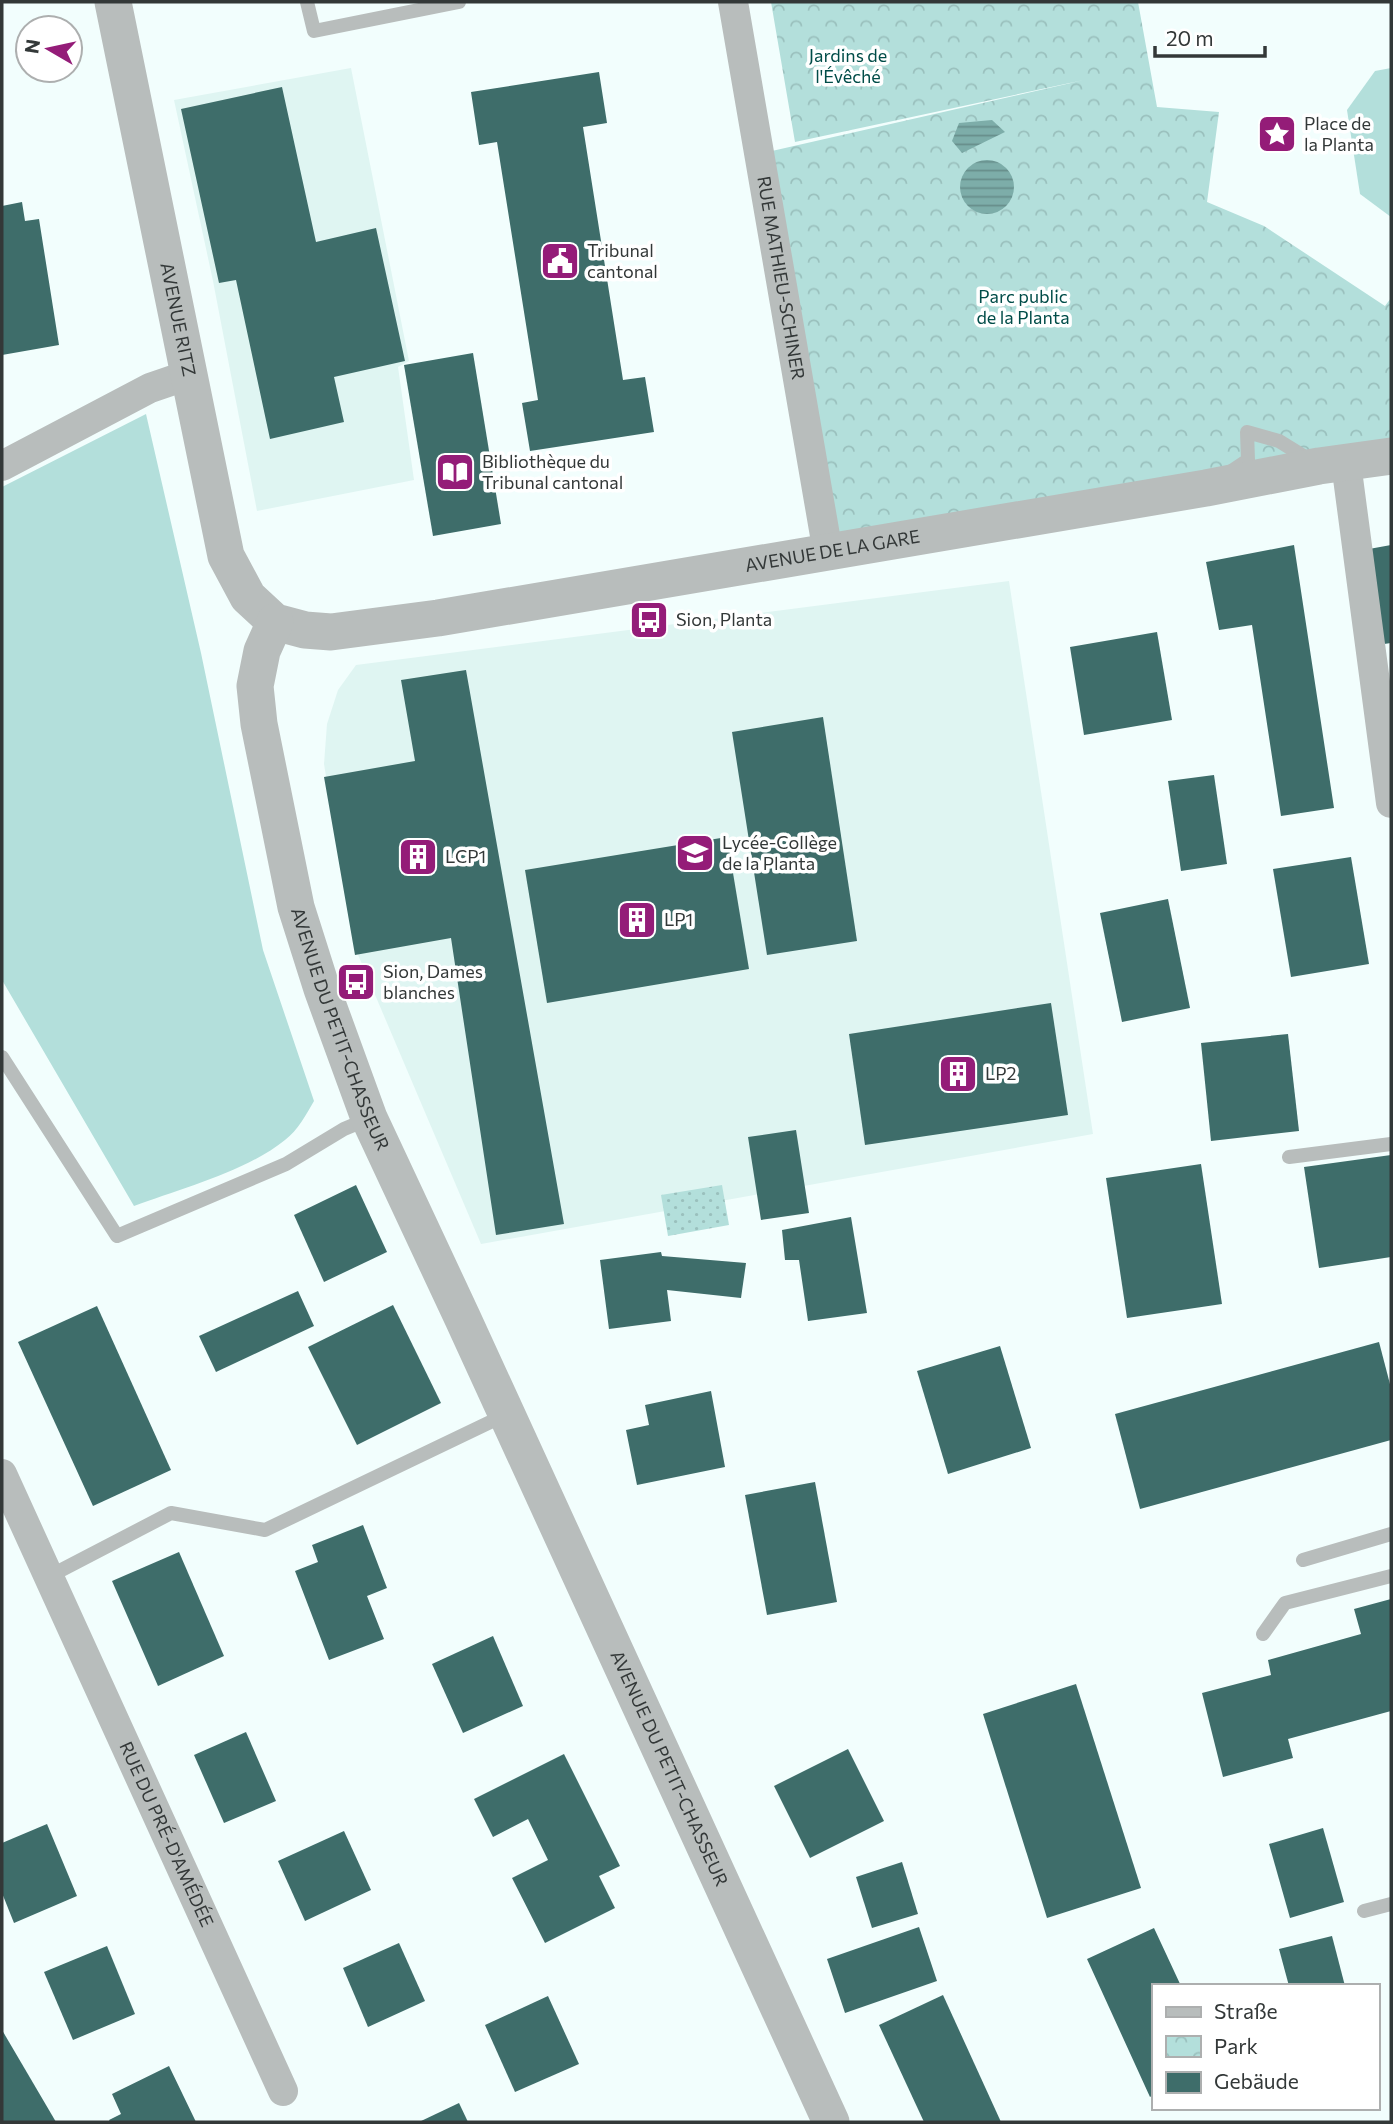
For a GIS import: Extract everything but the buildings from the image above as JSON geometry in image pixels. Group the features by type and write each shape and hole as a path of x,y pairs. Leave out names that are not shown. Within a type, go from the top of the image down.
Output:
{"street":[{"name":"AVENUE RITZ","path":"113,2 226,556 248,597 275,622"},
{"name":"RUE MATHIEU-SCHINER","path":"733,2 828,553"},
{"path":"2,466 150,388 188,375"},
{"name":"AVENUE DE LA GARE","path":"275,622 305,630 331,632 371,627 828,553 1391,456"},
{"path":"1333,464 1391,803"},
{"name":"AVENUE DU PETIT-CHASSEUR","path":"275,622 262,651 255,686 259,724 296,907 322,989 369,1118 831,2122"},
{"name":"RUE DU PRÉ-D'AMÉDÉE","path":"2,1474 283,2091"}],"lane":[{"path":"307,2 314,31 458,2"},
{"path":"1206,488 1248,460 1247,432 1279,441 1333,464"},
{"path":"2,1057 117,1236 286,1164 344,1129 369,1118"},
{"path":"1289,1157 1391,1144"},
{"path":"48,1577 171,1513 265,1530 506,1414"},
{"path":"1303,1560 1391,1534"},
{"path":"1263,1634 1285,1603 1391,1576"},
{"path":"1364,1911 1391,1904"}],"shaded area":[{"path":"351,68 409,361 398,367 414,480 257,511 213,281 174,100"},
{"path":"992,120 1005,132 962,153 952,141 959,123"},
{"path":"987,160 1006,168 1014,187 1006,206 987,214 968,206 960,187 968,168"},
{"name":"Lycée-Collège de la Planta","path":"1009,581 1093,1134 481,1244 353,943 324,764 327,724 338,690 356,665"}],"green space":[{"name":"Parc public de la Planta","path":"771,2 1138,2 1157,107 1219,112 1207,202 1264,226 1385,306 1391,298 1391,456 828,553 759,154 1084,80 795,142"},
{"path":"1391,68 1391,217 1360,194 1347,110 1375,71"},
{"path":"146,414 201,653 263,950 314,1101 294,1132 252,1161 134,1206 2,980 2,487"},
{"path":"722,1185 729,1225 668,1236 661,1195"}],"place":[{"name":"Place de la Planta","path":"1277,134"},
{"name":"Tribunal cantonal","path":"560,261"},
{"name":"Bibliothèque du Tribunal cantonal","path":"455,472"},
{"name":"Sion, Planta","path":"649,620"},
{"name":"Lycée-Collège de la Planta","path":"695,853"},
{"name":"LCP1","path":"418,857"},
{"name":"LP1","path":"637,920"},
{"name":"Sion, Dames blanches","path":"356,982"},
{"name":"LP2","path":"958,1074"}],"park label":[{"name":"Jardins de l'Évêché","path":"848,66"}]}
